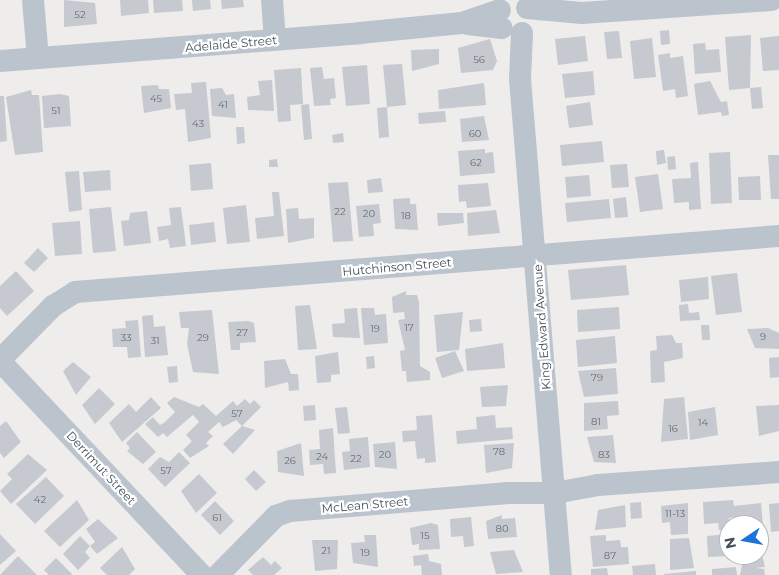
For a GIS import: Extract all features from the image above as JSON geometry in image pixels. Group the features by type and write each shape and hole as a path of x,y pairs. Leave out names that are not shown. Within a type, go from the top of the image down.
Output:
{"street":[{"path":"33,0 38,58"},
{"path":"272,0 275,40"},
{"name":"Adelaide Street","path":"0,61 275,40 462,23 513,15 582,13 762,0"},
{"name":"King Edward Avenue","path":"513,15 537,256 561,575"},
{"name":"Hutchinson Street","path":"0,350 28,329 63,297 75,292 779,236"},
{"name":"Hutchinson Street","path":"0,361 28,329"},
{"name":"Derrimut Street","path":"0,361 202,575"},
{"name":"McLean Street","path":"218,575 237,552 276,516 290,511 555,488 779,472"},
{"name":"McLean Street","path":"202,575 237,552"}],"building":[{"path":"64,0 95,3 97,24 64,27"},
{"path":"120,0 148,0 149,13 121,16"},
{"path":"153,0 182,0 183,11 154,13"},
{"path":"192,0 210,0 211,9 193,11"},
{"path":"221,0 243,0 244,7 222,9"},
{"path":"669,30 670,44 661,45 660,31"},
{"path":"619,31 622,58 607,59 604,32"},
{"path":"751,35 750,88 729,90 725,37"},
{"path":"585,36 588,61 558,65 555,39"},
{"path":"779,36 779,70 763,71 760,38"},
{"path":"652,38 656,77 634,79 630,41"},
{"path":"490,39 497,61 493,70 461,73 458,48"},
{"path":"705,43 706,50 719,49 721,72 695,74 693,44"},
{"path":"439,49 439,64 412,71 411,50"},
{"path":"670,53 670,58 683,56 688,96 676,98 675,89 663,91 658,55"},
{"path":"402,64 406,105 387,107 383,65"},
{"path":"367,65 370,104 346,106 342,67"},
{"path":"322,67 324,79 334,78 336,98 330,99 331,105 314,106 310,68"},
{"path":"301,68 303,104 290,105 291,121 278,122 274,70"},
{"path":"593,71 595,95 565,98 562,74"},
{"path":"272,80 274,111 248,110 247,97 260,95 258,81"},
{"path":"710,81 721,102 727,101 729,115 722,116 721,112 698,115 694,84"},
{"path":"206,82 211,138 188,142 185,109 176,110 174,94 192,93 191,83"},
{"path":"484,83 486,105 439,109 438,90"},
{"path":"158,85 159,89 169,89 171,108 144,113 141,86"},
{"path":"761,87 763,108 752,109 750,88"},
{"path":"222,88 226,95 234,94 236,118 212,116 210,89"},
{"path":"31,90 32,95 39,95 43,152 15,155 6,97"},
{"path":"60,94 69,96 71,126 44,128 42,96"},
{"path":"0,96 4,96 7,141 0,142"},
{"path":"590,102 593,125 569,128 566,106"},
{"path":"309,104 312,139 304,140 301,105"},
{"path":"387,107 389,137 379,138 377,108"},
{"path":"445,111 446,122 419,124 418,113"},
{"path":"484,116 489,140 462,142 460,119"},
{"path":"236,127 244,127 245,143 237,144"},
{"path":"343,133 344,142 333,143 332,135"},
{"path":"602,141 604,162 562,166 560,145"},
{"path":"485,149 485,153 493,152 495,173 460,176 458,151"},
{"path":"664,150 666,163 657,165 656,151"},
{"path":"730,152 732,203 711,204 709,153"},
{"path":"768,155 779,155 779,199 771,199"},
{"path":"675,156 676,169 668,170 667,157"},
{"path":"277,159 278,167 269,167 269,160"},
{"path":"698,162 701,209 689,210 689,202 674,203 672,179 691,178 690,163"},
{"path":"211,163 213,189 191,191 189,165"},
{"path":"627,164 629,187 612,188 610,165"},
{"path":"110,170 111,190 85,192 83,172"},
{"path":"79,171 82,210 69,212 65,172"},
{"path":"658,174 663,209 640,212 635,177"},
{"path":"589,175 591,196 567,198 565,177"},
{"path":"760,176 761,200 739,200 738,177"},
{"path":"381,178 383,192 368,193 367,180"},
{"path":"348,182 353,241 333,242 328,183"},
{"path":"488,183 491,206 467,208 466,201 459,202 458,185"},
{"path":"272,192 279,192 284,236 257,239 255,218 274,216"},
{"path":"626,197 628,217 615,218 613,199"},
{"path":"410,198 410,204 416,204 418,230 395,229 393,199"},
{"path":"609,199 611,218 567,222 565,203"},
{"path":"379,204 381,223 373,224 374,236 359,237 356,206"},
{"path":"246,205 250,242 227,244 223,208"},
{"path":"111,207 116,251 93,253 89,209"},
{"path":"181,207 186,246 170,248 168,239 159,241 157,227 171,225 169,208"},
{"path":"298,208 299,219 314,218 314,238 288,243 286,209"},
{"path":"496,210 500,233 468,236 467,213"},
{"path":"147,211 151,243 124,246 121,221 129,220 130,213"},
{"path":"437,213 463,213 464,223 438,226"},
{"path":"80,221 82,254 55,256 52,223"},
{"path":"214,222 216,242 191,245 189,225"},
{"path":"38,248 48,258 34,272 24,263"},
{"path":"626,265 629,295 571,300 568,270"},
{"path":"16,271 34,291 7,316 0,308 0,286"},
{"path":"737,273 742,312 716,315 711,276"},
{"path":"708,277 709,299 681,302 679,280"},
{"path":"406,291 406,295 417,295 419,302 420,366 430,372 430,380 407,382 406,371 402,371 400,351 405,350 398,320 405,319 404,312 393,313 392,297"},
{"path":"688,304 689,313 699,312 700,320 680,321 679,305"},
{"path":"310,305 317,349 298,350 295,306"},
{"path":"619,307 620,329 578,332 577,310"},
{"path":"357,308 360,338 333,337 332,324 345,323 344,309"},
{"path":"361,308 374,308 375,315 386,314 388,343 364,345"},
{"path":"212,310 219,374 193,372 187,344 189,328 181,328 179,312"},
{"path":"463,312 459,350 437,352 434,315"},
{"path":"153,315 154,327 165,326 168,355 145,357 142,316"},
{"path":"481,319 482,331 470,332 469,320"},
{"path":"138,320 141,357 128,358 127,347 113,347 112,329 126,328 125,321"},
{"path":"248,321 254,323 256,342 240,343 240,350 231,350 228,322"},
{"path":"701,325 709,325 710,340 702,340"},
{"path":"768,328 779,333 779,349 755,348 747,329"},
{"path":"672,335 676,343 682,343 683,358 664,362 665,382 651,383 650,351 657,350 656,336"},
{"path":"615,336 617,363 578,367 576,340"},
{"path":"503,343 505,368 467,371 465,349"},
{"path":"455,351 464,371 442,378 435,358"},
{"path":"338,352 340,374 331,375 331,382 317,383 315,356"},
{"path":"374,356 375,368 367,369 366,357"},
{"path":"779,357 779,377 770,378 769,358"},
{"path":"285,359 291,374 298,374 299,390 289,391 288,382 265,388 264,361"},
{"path":"73,362 91,377 76,395 63,371"},
{"path":"177,366 178,382 169,383 167,367"},
{"path":"616,368 618,394 584,397 578,371"},
{"path":"508,385 506,406 482,407 480,387"},
{"path":"99,388 115,404 95,424 82,405"},
{"path":"151,397 161,408 122,442 109,423 129,404 136,412"},
{"path":"174,397 199,407 203,404 216,416 233,401 237,406 245,399 250,404 254,400 261,407 242,426 236,420 223,427 219,422 208,432 213,436 206,443 209,446 190,458 183,450 192,441 186,435 199,422 193,415 167,437 163,433 158,437 145,424 153,417 160,425 165,422 175,412 167,403"},
{"path":"684,397 688,439 661,442 664,399"},
{"path":"618,401 619,415 607,416 608,429 584,431 584,403"},
{"path":"315,405 316,420 304,421 303,406"},
{"path":"779,405 779,431 759,436 756,406"},
{"path":"347,407 350,433 338,434 335,408"},
{"path":"715,407 718,435 690,440 688,412"},
{"path":"432,415 436,462 425,463 425,458 417,459 415,441 403,442 402,431 417,430 416,416"},
{"path":"495,415 496,428 512,427 513,439 457,444 456,431 477,429 476,417"},
{"path":"6,421 21,442 4,458 0,453 0,426"},
{"path":"242,426 255,430 233,454 223,444"},
{"path":"333,428 336,473 324,474 323,464 310,465 309,450 320,449 319,430"},
{"path":"137,432 156,452 143,464 127,451 130,448 126,443"},
{"path":"613,435 616,463 594,462 587,437"},
{"path":"368,437 370,467 344,470 342,452 350,451 349,439"},
{"path":"395,442 397,469 375,467 373,444"},
{"path":"301,443 304,476 278,472 277,451"},
{"path":"514,443 512,468 486,473 484,445"},
{"path":"179,452 190,463 165,487 148,469 160,457 169,462"},
{"path":"28,454 47,470 11,504 0,491 12,479 7,474"},
{"path":"254,470 266,482 256,491 245,479"},
{"path":"199,474 217,493 196,513 181,491"},
{"path":"46,477 64,496 35,524 16,504"},
{"path":"77,500 89,520 60,547 44,531"},
{"path":"733,500 734,506 761,503 762,515 719,515 719,530 718,523 704,524 703,502"},
{"path":"215,501 234,521 220,535 201,515"},
{"path":"641,502 642,518 631,519 630,503"},
{"path":"688,503 688,534 671,535 670,522 662,523 661,506"},
{"path":"779,503 779,531 771,532 769,504"},
{"path":"625,505 626,527 595,530 598,510"},
{"path":"502,515 502,519 515,518 517,537 488,539 486,521"},
{"path":"471,517 474,546 464,547 463,536 451,537 450,519"},
{"path":"98,519 118,538 97,554 90,546 95,542 86,529"},
{"path":"431,523 438,525 440,549 419,550 419,544 412,545 410,528"},
{"path":"0,534 16,551 0,565"},
{"path":"364,535 376,535 378,567 353,563 351,543 365,542"},
{"path":"606,535 606,541 620,540 621,547 628,547 629,564 593,567 590,536"},
{"path":"719,535 719,556 708,557 707,536"},
{"path":"80,536 90,546 85,552 90,558 78,570 63,554"},
{"path":"689,538 694,568 670,570 670,539"},
{"path":"312,540 338,540 337,569 315,571"},
{"path":"122,547 135,569 129,575 107,575 100,568"},
{"path":"514,550 523,572 496,574 490,552"},
{"path":"428,554 429,561 441,564 442,575 422,575 421,565 414,566 413,556"},
{"path":"18,556 37,575 0,575"},
{"path":"263,557 271,565 275,561 282,568 274,575 253,575 248,570"},
{"path":"56,558 71,575 49,575 44,570"},
{"path":"655,564 656,575 633,575 632,566"},
{"path":"742,565 765,565 765,567 756,568 764,569 765,575 740,575"},
{"path":"736,567 737,575 712,575 712,569"},
{"path":"607,568 608,575 591,575 591,569"},
{"path":"696,571 696,575 664,575 664,574"}]}
